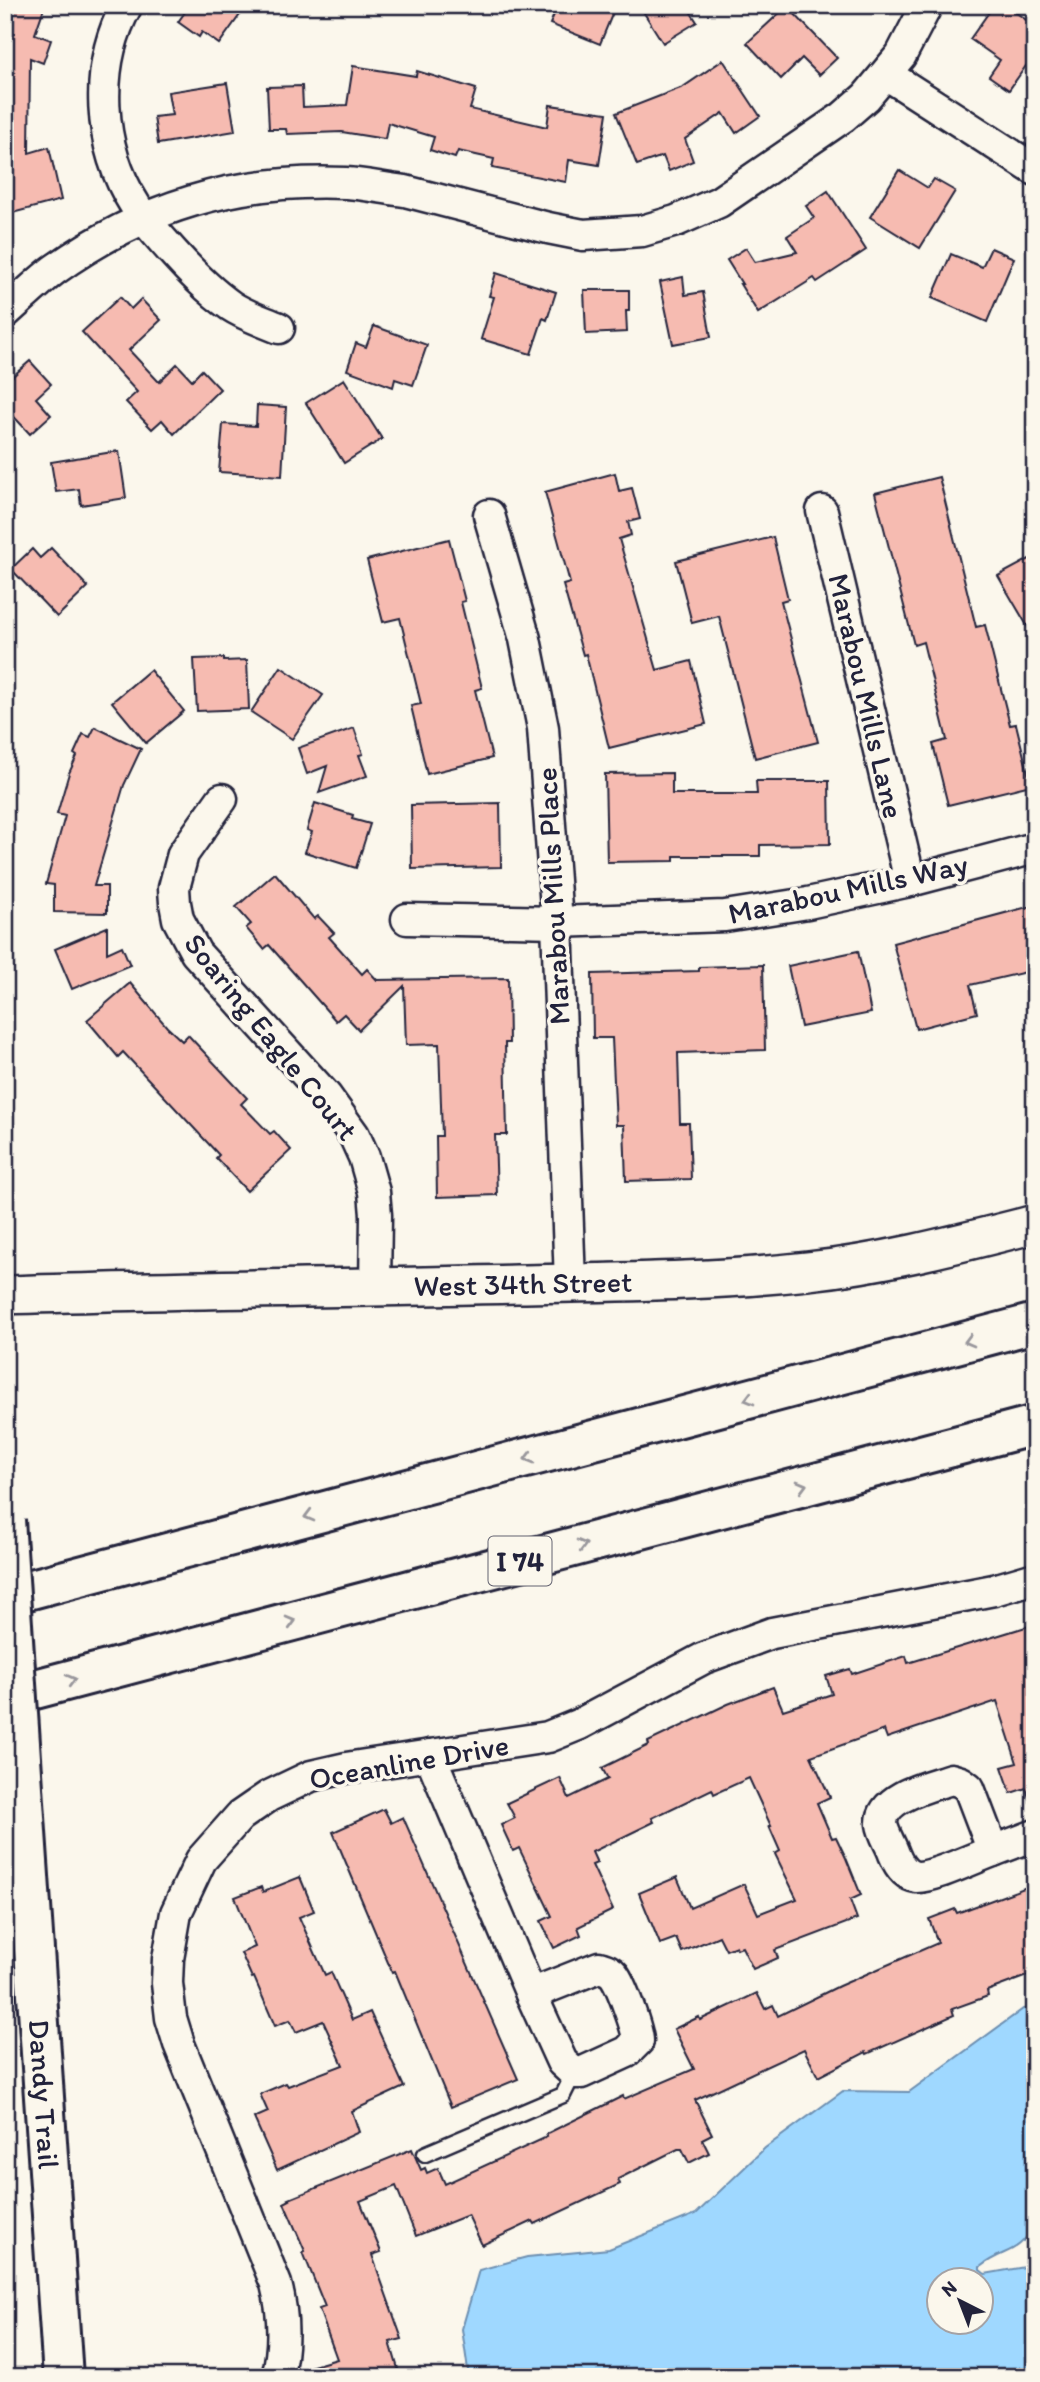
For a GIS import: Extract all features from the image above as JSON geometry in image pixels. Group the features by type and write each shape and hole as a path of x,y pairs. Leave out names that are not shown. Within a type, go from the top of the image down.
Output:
{"main road":[{"path":"5,1596 1035,1324"},
{"name":"I 74","path":"5,1697 1035,1425"},
{"name":"Dandy Trail","path":"5,1519 63,2377"}],"street":[{"path":"127,5 113,39 104,90 105,119 115,165 127,192 143,219 213,293 248,316 279,328"},
{"path":"5,313 53,271 116,230 186,201 249,187 348,183 405,191 583,235 642,231 676,221 719,202 843,117 866,97 901,55 927,5"},
{"path":"886,74 1035,170"},
{"name":"Marabou Mills Lane","path":"822,511 910,881"},
{"name":"Marabou Mills Place","path":"489,515 525,639 543,728 557,922 570,1283"},
{"name":"Soaring Eagle Court","path":"222,799 183,854 174,888 178,919 196,953 326,1096 354,1135 364,1157 374,1192 375,1288"},
{"name":"Marabou Mills Way","path":"407,919 557,922 725,916 808,903 910,881 1035,848"},
{"name":"West 34th Street","path":"5,1295 708,1279 809,1271 933,1250 1035,1224"},
{"name":"Oceanline Drive","path":"276,2377 283,2325 276,2284 183,2056 171,2018 167,1983 176,1913 201,1860 240,1816 258,1802 311,1776 345,1768 548,1737 580,1724 704,1658 772,1633 994,1590 1035,1578"},
{"path":"429,1755 531,1994 562,2062 574,2073 581,2073 627,2052 638,2040 616,1978 607,1969 599,1967 531,1994"},
{"path":"993,1851 1035,1835"}],"lane":[{"path":"425,2154 563,2095 574,2073"}],"water":[{"path":"1035,2008 1035,2224 1016,2247 982,2266 925,2266 925,2336 995,2336 995,2272 1035,2263 1035,2377 469,2377 462,2329 479,2270 527,2257 609,2249 696,2214 765,2148 843,2091 909,2092 1023,2009"}],"building":[{"path":"5,5 45,5 35,34 51,40 43,63 30,58 29,153 49,147 61,200 5,215"},
{"path":"190,5 247,5 219,44 202,32 199,37 178,22"},
{"path":"558,5 616,5 600,44 550,24"},
{"path":"639,5 686,5 697,22 663,43"},
{"path":"994,5 1005,5 1035,26 1035,53 1009,90 989,76 1000,60 970,39"},
{"path":"787,6 837,58 819,75 802,58 781,79 747,43"},
{"path":"723,60 760,116 736,133 723,113 685,139 693,161 669,171 663,156 637,165 616,113 683,87"},
{"path":"353,66 416,76 417,71 476,89 470,109 547,127 550,105 607,113 599,165 569,160 566,182 492,168 494,159 458,151 455,158 430,150 434,137 388,123 385,139 342,132 287,134 286,129 269,129 267,87 302,86 303,107 347,105"},
{"path":"227,83 235,131 158,144 154,117 172,115 168,92"},
{"path":"899,170 928,188 934,179 955,191 920,248 870,217"},
{"path":"828,191 866,250 817,282 814,278 758,313 727,260 746,248 755,262 797,252 787,236 814,218 806,206"},
{"path":"991,248 1014,258 987,322 932,298 951,254 982,267"},
{"path":"496,273 556,292 547,320 543,318 531,354 481,339 494,297 489,296"},
{"path":"683,277 685,295 703,292 711,337 673,344 660,282"},
{"path":"584,290 629,290 627,332 586,334"},
{"path":"120,297 131,309 141,299 161,320 129,350 159,382 177,364 192,380 202,370 220,389 174,434 162,420 152,429 126,402 137,392 82,332"},
{"path":"374,326 427,345 413,385 395,379 393,387 347,370 356,343 366,347"},
{"path":"30,361 51,384 36,398 51,415 30,434 5,407 5,383"},
{"path":"344,379 382,439 344,463 306,403"},
{"path":"257,405 286,407 282,476 219,472 223,424 256,426"},
{"path":"119,451 126,498 81,505 79,489 56,492 51,462"},
{"path":"615,473 619,491 632,488 640,519 628,522 631,535 619,539 657,670 691,661 706,724 609,748 586,654 583,655 563,585 570,583 545,492"},
{"path":"939,477 976,627 985,625 1010,725 1016,724 1031,785 948,805 933,744 947,740 923,642 914,645 875,493"},
{"path":"773,537 788,599 781,601 818,742 755,758 719,616 692,623 676,561"},
{"path":"449,539 465,601 461,602 482,688 475,690 492,758 427,774 411,706 421,704 400,618 383,622 367,560"},
{"path":"51,548 88,587 57,617 11,569 32,549 40,558"},
{"path":"1035,556 1035,639 998,576"},
{"path":"224,658 224,661 247,660 249,709 197,711 194,659"},
{"path":"281,667 323,695 292,739 251,712"},
{"path":"150,670 184,711 146,743 112,702"},
{"path":"95,727 141,749 124,785 94,886 107,886 107,913 54,912 54,885 46,884 65,816 57,814 77,756 74,754 83,734 90,737"},
{"path":"354,728 363,754 359,755 367,776 319,793 327,766 307,774 298,748"},
{"path":"672,773 672,794 757,794 756,781 829,781 830,844 760,845 760,856 674,856 674,861 607,862 605,774"},
{"path":"315,803 353,815 352,819 370,824 356,868 305,852 312,832 307,830"},
{"path":"500,803 501,867 412,869 411,805"},
{"path":"275,873 314,919 318,916 334,933 329,937 362,974 367,969 377,980 508,978 509,1043 505,1043 507,1135 495,1135 497,1195 437,1197 436,1136 442,1136 439,1044 406,1045 404,986 359,1030 344,1014 336,1021 269,945 264,949 246,928 251,924 236,907"},
{"path":"1035,905 1035,970 970,985 977,1013 916,1029 893,943"},
{"path":"107,927 107,953 122,946 130,965 72,989 55,949"},
{"path":"858,951 871,1013 801,1027 788,966"},
{"path":"763,965 765,1050 678,1053 680,1123 689,1123 691,1179 626,1181 624,1125 616,1125 612,1038 593,1038 592,974 699,971 699,967"},
{"path":"130,983 182,1041 188,1035 247,1098 241,1104 270,1134 274,1131 291,1150 247,1191 216,1158 219,1155 123,1052 118,1057 87,1020"},
{"path":"1029,1626 1035,1642 1035,1804 1031,1804 1026,1788 1011,1793 1002,1767 1017,1763 997,1701 887,1738 884,1730 811,1756 830,1797 817,1803 832,1838 836,1837 861,1895 850,1900 857,1919 775,1950 778,1958 753,1969 742,1947 726,1950 719,1936 682,1952 676,1938 660,1944 639,1893 677,1877 690,1908 744,1884 758,1914 797,1899 775,1854 780,1851 749,1778 714,1794 712,1789 652,1818 654,1822 592,1852 597,1863 592,1865 613,1910 578,1927 581,1935 554,1948 541,1921 552,1916 519,1848 513,1851 501,1825 515,1818 507,1803 560,1778 569,1798 608,1779 602,1768 649,1745 648,1742 728,1704 773,1687 783,1710 832,1694 826,1676 850,1669 852,1674 906,1656 908,1663"},
{"path":"384,1809 391,1823 403,1817 518,2079 451,2107 395,1971 392,1972 333,1832"},
{"path":"300,1877 314,1911 299,1917 325,1975 331,1972 352,2020 370,2012 404,2087 352,2111 359,2132 277,2170 254,2118 268,2112 260,2094 343,2065 323,2021 296,2032 290,2020 275,2026 241,1953 255,1947 235,1897 261,1887 263,1892"},
{"path":"1035,1884 1035,1973 987,1991 988,1996 952,2009 954,2015 867,2054 866,2052 818,2077 804,2049 695,2100 712,2134 702,2139 709,2153 689,2163 682,2149 678,2149 618,2179 620,2184 535,2224 533,2221 482,2245 468,2215 416,2236 396,2186 360,2201 381,2252 372,2255 402,2339 390,2342 399,2372 383,2377 297,2377 296,2371 337,2359 319,2309 325,2307 284,2203 289,2199 412,2149 421,2170 425,2168 427,2173 438,2168 445,2184 547,2137 546,2134 623,2096 624,2099 694,2069 674,2029 757,1993 765,2009 773,2005 778,2016 938,1943 929,1919 955,1909 957,1913"}]}
